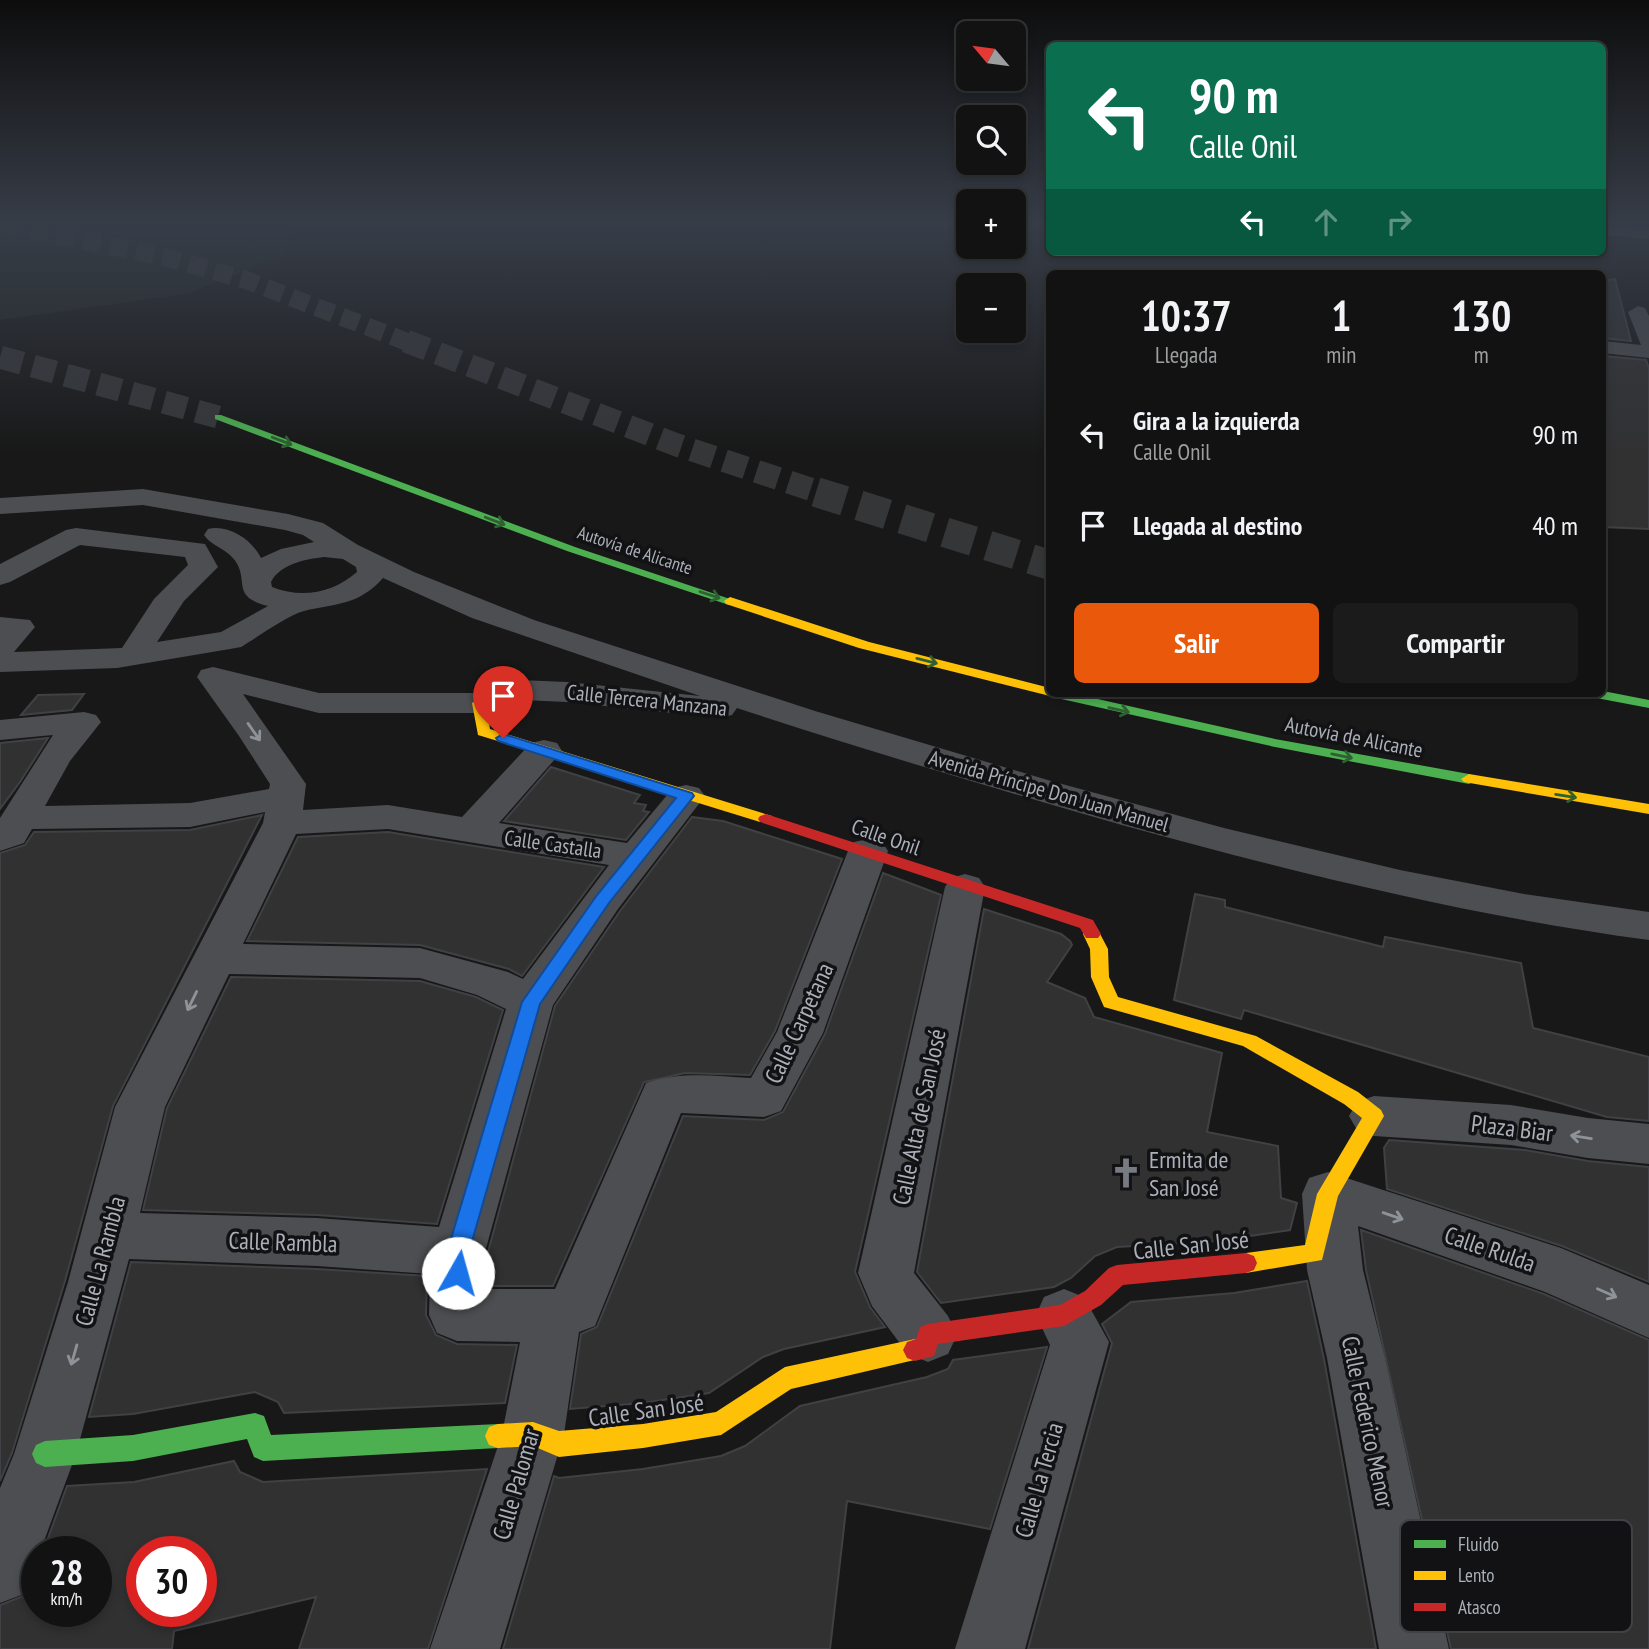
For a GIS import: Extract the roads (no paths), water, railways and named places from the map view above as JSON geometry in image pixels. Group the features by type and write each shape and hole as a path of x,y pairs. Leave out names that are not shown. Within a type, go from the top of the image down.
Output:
{"main road":[{"name":"Autovía de Alicante","path":"218,417 570,549 864,645 1046,692"},
{"path":"1606,696 1649,704"},
{"name":"Autovía de Alicante","path":"1067,697 1384,765 1649,809"},
{"name":"Calle Onil","path":"479,703 483,732 868,852 965,887 1087,924 1099,949 1100,977 1111,1002 1249,1041 1350,1098 1374,1116"},
{"path":"1328,1194 1374,1116"},
{"name":"Calle San José","path":"45,1454 133,1448 255,1425 263,1448 533,1434 559,1444 643,1436 721,1423 785,1379 926,1348 928,1335 1064,1315 1093,1298 1118,1275 1216,1268 1314,1253 1328,1194"}],"street":[{"path":"1638,312 1649,342"},
{"path":"1606,347 1649,352"},
{"path":"0,506 143,497 249,516 286,533 306,550"},
{"path":"0,521 68,514 139,516 218,535 306,550 356,554 371,566 371,574 352,590 334,596 295,603 274,600 257,585 244,552 218,535"},
{"name":"Avenida Príncipe Don Juan Manuel","path":"249,516 313,529 356,554 462,603 791,716 1075,800 1337,869 1505,903 1649,926"},
{"path":"0,576 76,536 195,550 204,567 182,581 176,593 155,618 135,653"},
{"path":"10,829 284,810 288,784 255,733 222,658 265,568 306,550"},
{"name":"Avenida Príncipe Don Juan Manuel","path":"334,596 387,594 462,603"},
{"path":"0,663 117,658 135,653 222,658 295,603"},
{"path":"0,626 19,627 0,648"},
{"name":"Calle Tercera Manzana","path":"222,658 319,703 479,703 519,690 555,691 791,716"},
{"path":"0,730 84,722 67,738 51,760 10,829"},
{"name":"Calle Castalla","path":"470,832 544,751"},
{"path":"553,1317 457,1315 458,1252 531,1002 636,857 686,796"},
{"name":"Calle Castalla","path":"284,810 388,817 636,857"},
{"name":"Calle La Rambla","path":"0,1570 45,1454 108,1235 140,1107 284,810"},
{"name":"Calle Carpetana","path":"553,1317 575,1308 663,1097 693,1093 764,1098 800,1033 868,852"},
{"name":"Calle Alta de San José","path":"928,1335 892,1288 886,1273 965,887"},
{"path":"214,958 420,963 492,983 531,1002"},
{"name":"Plaza Biar","path":"1374,1116 1511,1125 1588,1138 1649,1144"},
{"name":"Calle Rulda","path":"1328,1194 1561,1273 1649,1312"},
{"name":"Calle Federico Menor","path":"1328,1194 1335,1270 1356,1358 1400,1579"},
{"name":"Calle Rambla","path":"108,1235 317,1242 458,1252"},
{"name":"Calle La Tercia","path":"990,1649 1080,1342 1064,1315"},
{"name":"Calle Palomar","path":"465,1649 533,1434 553,1317"}],"tunnel":[{"path":"301,301 410,343"},
{"path":"406,341 677,445 822,493"},
{"path":"0,357 218,417"},
{"path":"816,492 1046,564"}],"place":[{"name":"Ermita de San José","path":"1126,1173"}]}
